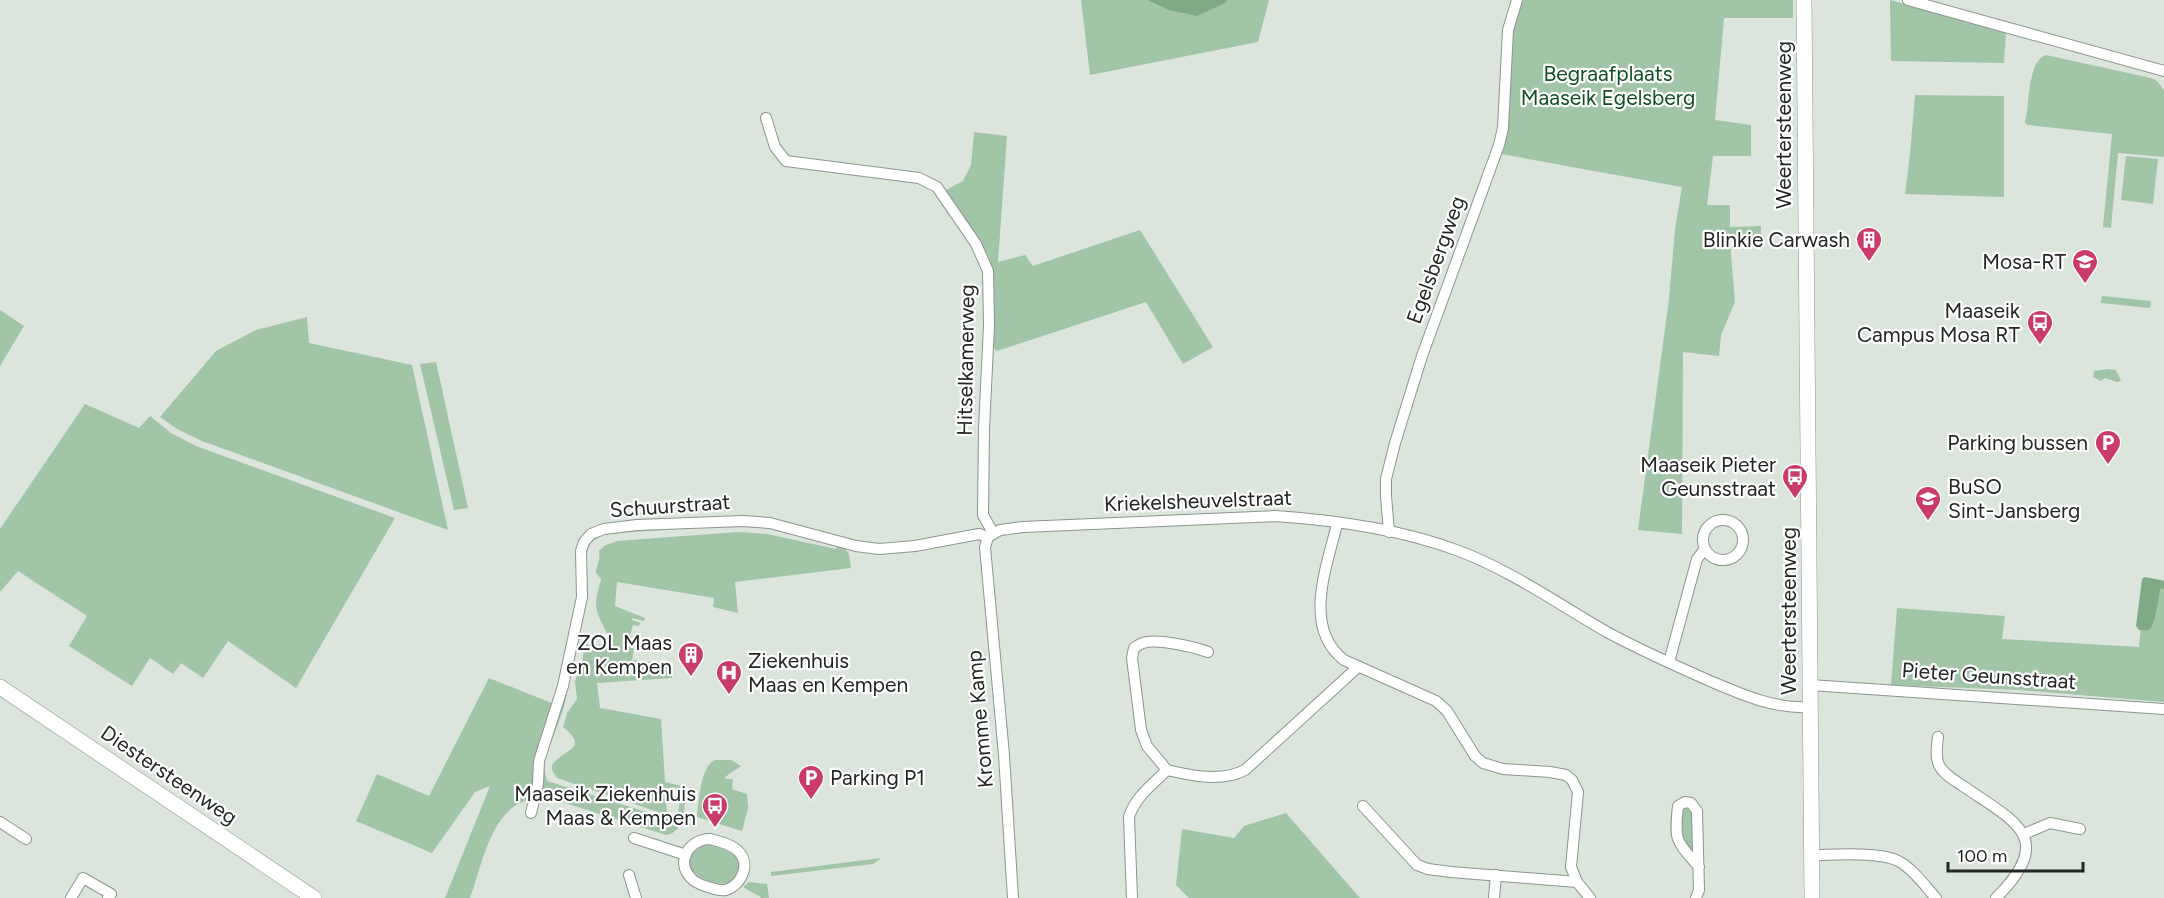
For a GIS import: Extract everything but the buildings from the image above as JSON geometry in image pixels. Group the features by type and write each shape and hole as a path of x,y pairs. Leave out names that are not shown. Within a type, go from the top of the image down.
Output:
{"main road":[{"name":"Weertersteenweg","path":"1804,0 1812,898"},
{"name":"Diestersteenweg","path":"0,687 314,898"}],"street":[{"name":"Egelsbergweg","path":"1389,532 1386,479 1395,443 1422,356 1499,145 1503,128 1508,30 1517,0"},
{"path":"1908,0 2164,71"},
{"name":"Hitselkamerweg","path":"766,118 775,147 786,161 919,178 937,187 976,244 988,271 989,325 983,514 990,535"},
{"name":"Kriekelsheuvelstraat","path":"990,535 1023,527 1275,516 1389,532 1459,551 1532,586 1609,633 1669,662 1763,702 1784,707 1810,707"},
{"name":"Schuurstraat","path":"531,813 538,784 538,761 563,686 582,597 581,550 591,534 604,529 637,525 743,521 770,523 856,546 879,549 915,546 979,534 990,535"},
{"path":"1337,524 1319,601 1320,615 1329,643 1336,653 1358,667 1436,701 1447,711 1475,756 1483,763 1503,769 1566,775 1572,780 1578,792 1571,867 1576,882 1590,898"},
{"name":"Kromme Kamp","path":"990,535 986,547 1004,755 1013,898"},
{"path":"1669,662 1697,559 1705,549"},
{"path":"1208,652 1162,642 1144,642 1134,648 1132,658 1141,730 1147,746 1167,770 1222,777 1233,776 1245,770 1358,667"},
{"name":"Pieter Geunsstraat","path":"1810,685 2164,709"},
{"path":"1938,737 1938,763 1943,771 2013,821 2024,834 2026,848 2022,865 2009,885 1996,898"},
{"path":"1132,898 1129,817 1138,799 1167,770"},
{"path":"1695,898 1699,890 1699,867 1697,811 1691,803 1685,802 1678,806 1675,834 1678,843 1699,867"},
{"path":"1363,806 1417,865 1428,869 1576,882"},
{"path":"0,822 26,838"},
{"path":"2024,834 2050,823 2080,829"},
{"path":"634,838 686,855"},
{"path":"714,840 739,851 744,861 743,873 737,883 730,888 715,889 696,882 689,876 685,868 686,855 696,841 714,840"},
{"path":"1812,855 1894,858 1905,865 1936,898"},
{"path":"629,875 636,898"},
{"path":"1494,898 1496,875"},
{"path":"71,898 83,878 111,894 108,898"}],"green space":[{"path":"1081,0 1147,0 1169,10 1225,3 1228,0 1269,0 1258,42 1090,75"},
{"name":"Begraafplaats Maaseik Egelsberg","path":"1520,0 1793,0 1793,18 1724,18 1715,120 1751,125 1751,156 1713,156 1707,205 1730,205 1730,227 1761,226 1761,238 1730,240 1735,302 1721,335 1719,356 1683,352 1682,534 1638,530 1682,187 1501,154 1511,34"},
{"path":"1890,0 2006,32 2004,63 1891,61"},
{"path":"2046,55 2151,78 2157,81 2164,90 2164,157 2118,153 2111,228 2103,227 2112,134 2027,125 2025,122 2032,74 2040,59"},
{"path":"1915,95 2004,96 2004,197 1905,194"},
{"path":"974,132 1007,136 998,262 1025,255 1033,266 1140,230 1213,347 1183,364 1146,302 997,351 990,344 991,266 989,257 946,190 963,181 971,165"},
{"path":"2126,156 2158,159 2153,204 2121,200"},
{"path":"2102,296 2151,301 2150,308 2101,303"},
{"path":"0,310 24,326 0,366"},
{"path":"307,317 309,343 412,365 448,530 202,441 177,429 160,417 216,351 256,330"},
{"path":"436,362 468,508 454,510 420,364"},
{"path":"2116,370 2121,381 2105,378 2101,381 2093,377 2094,371"},
{"path":"85,404 139,428 150,416 171,433 196,446 395,518 296,688 228,641 203,678 181,663 173,674 150,658 132,686 69,646 87,616 18,571 0,592 0,529"},
{"path":"740,523 768,525 842,545 849,554 851,568 735,582 738,613 713,607 714,598 617,582 615,606 645,618 644,621 632,618 640,623 639,626 633,625 630,636 636,638 632,660 672,664 672,678 597,683 600,708 661,719 665,782 686,787 681,823 673,833 666,835 556,800 541,798 539,793 541,762 565,692 585,597 582,552 590,538 605,531","holes":["736,525 774,529 837,546 836,549 767,534 738,532 617,541 604,546 599,551 596,573 601,580 596,604 609,637 606,644 598,646 585,644 582,663 575,681 577,699 567,713 563,727 571,734 575,744 557,759 552,765 552,770 557,778 667,815 666,794 668,789 674,787 680,791 678,819 675,821 547,781 543,765 564,707 588,589 584,557 590,543 604,534"]},
{"path":"2150,578 2164,581 2164,702 2019,690 1891,685 1897,608 2005,616 2002,639 2139,647 2142,612 2147,612"},
{"path":"489,678 554,704 537,778 529,800 516,805 505,814 497,826 484,855 470,898 445,898 490,786 475,792 432,853 356,821 377,774 429,796"},
{"path":"715,760 731,760 741,766 725,777 733,779 732,789 747,794 748,808 742,831 697,817 703,777"},
{"path":"1685,804 1694,810 1694,854 1680,838 1681,807"},
{"path":"1286,813 1360,898 1189,898 1176,885 1182,829 1234,838 1244,826"},
{"path":"709,844 731,853 739,862 736,875 729,883 707,880 689,868 688,856 700,845"},
{"path":"881,858 873,864 771,876 771,872"},
{"path":"749,882 767,884 769,898 762,898 743,887"}],"shaded area":[{"path":"1147,0 1228,0 1197,16 1169,10"},
{"path":"2145,577 2164,581 2164,589 2160,588 2151,628 2139,630 2136,626 2142,579"}],"place":[{"name":"Blinkie Carwash","path":"1869,263"},
{"name":"Mosa-RT","path":"2085,285"},
{"name":"Maaseik Campus Mosa RT","path":"2040,346"},
{"name":"Parking bussen","path":"2108,466"},
{"name":"Maaseik Pieter Geunsstraat","path":"1795,500"},
{"name":"BuSO Sint-Jansberg","path":"1928,522"},
{"name":"ZOL Maas en Kempen","path":"691,678"},
{"name":"Ziekenhuis Maas en Kempen","path":"729,696"},
{"name":"Parking P1","path":"811,801"},
{"name":"Maaseik Ziekenhuis Maas & Kempen","path":"715,829"}]}
